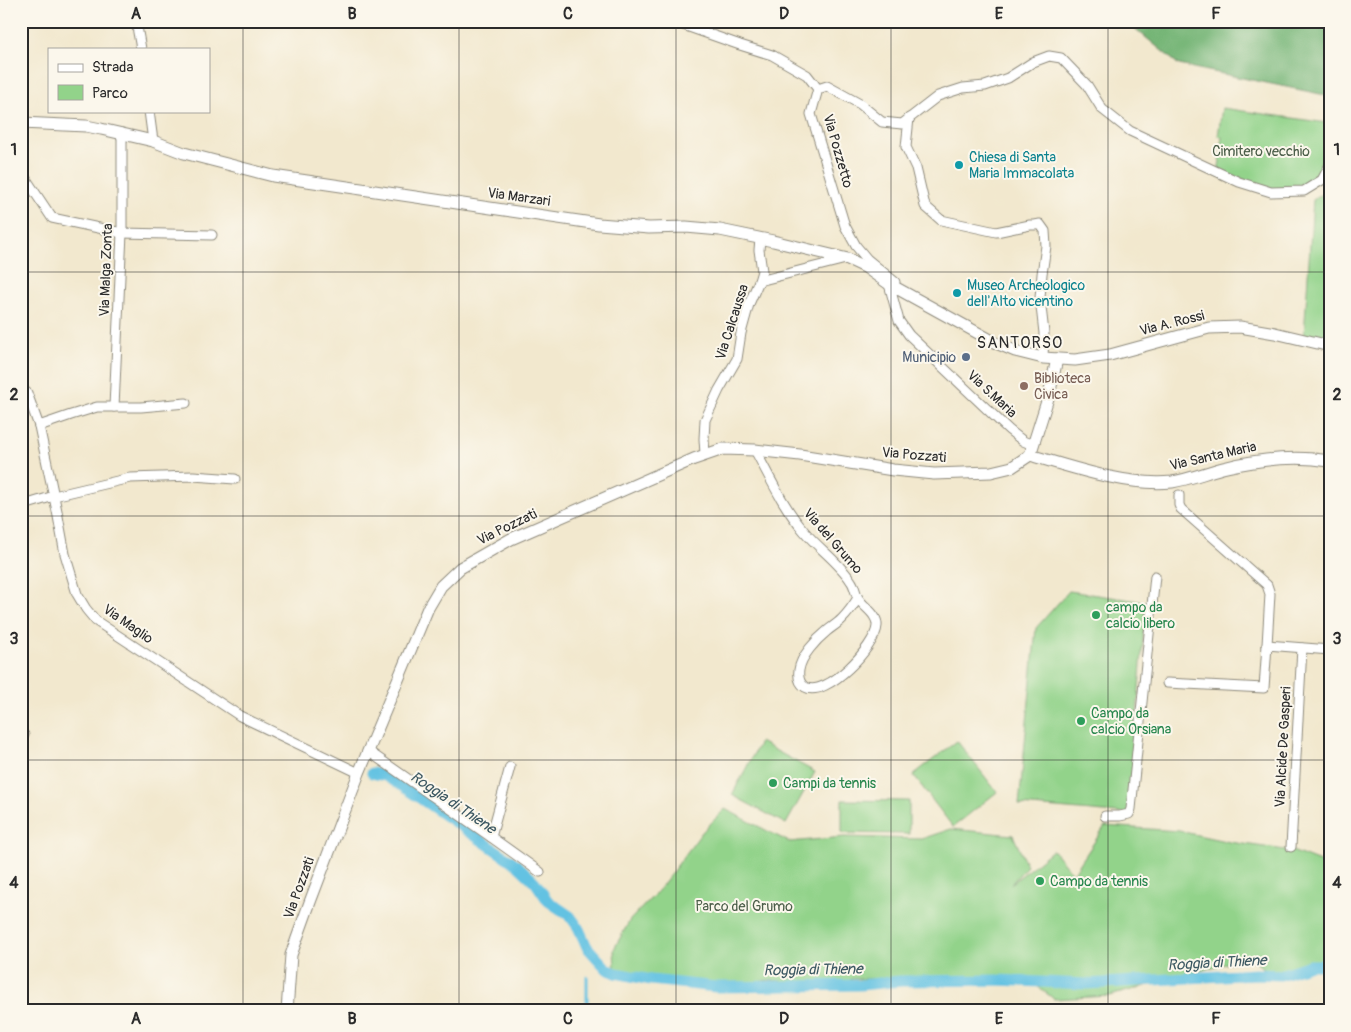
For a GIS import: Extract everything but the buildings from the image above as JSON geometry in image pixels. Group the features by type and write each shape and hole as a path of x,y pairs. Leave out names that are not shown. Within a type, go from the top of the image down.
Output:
{"street":[{"path":"136,21 141,48"},
{"path":"672,21 772,55 807,75 818,89 828,86 860,104 882,122 902,124 938,96 963,88 985,86 1008,78 1033,62 1049,56 1061,58 1087,85 1102,109 1130,131 1239,182 1271,192 1304,191 1322,180 1330,165"},
{"name":"Via Pozzetto","path":"818,89 812,114 845,226 856,246 867,259 912,296"},
{"path":"149,112 153,141"},
{"path":"909,118 906,147 916,168 925,206 940,220 996,232 1040,224 1045,231 1046,246 1040,298 1044,333 1043,358"},
{"name":"Via Marzari","path":"21,123 86,126 122,133 153,141 184,153 273,176 599,224 649,228 686,227 720,230 848,259 912,296"},
{"name":"Via Malga Zonta","path":"114,407 122,233 122,133"},
{"path":"21,176 24,176 52,218 122,233 212,235"},
{"path":"759,281 762,271 759,250 760,239"},
{"path":"759,281 848,259"},
{"name":"Via Calcaussa","path":"705,454 705,420 736,358 741,333 759,281"},
{"name":"Via S.Maria","path":"889,284 900,321 908,335 1032,450"},
{"name":"Via A. Rossi","path":"912,296 996,343 1015,351 1043,358 1075,360 1110,355 1209,328 1240,327 1330,346"},
{"path":"1032,450 1049,395 1057,359"},
{"name":"Via Maglio","path":"21,388 26,393 39,426 65,554 77,594 96,621 240,716 359,773"},
{"path":"39,426 97,407 141,407 186,403"},
{"name":"Via Pozzati","path":"287,1011 291,955 359,773 428,608 441,586 460,568 510,539 705,454 723,450 755,450 800,455 893,470 934,474 991,472 1012,467 1032,450"},
{"name":"Via del Grumo","path":"755,450 783,500 804,532 827,553 850,580 856,589 858,598 875,617 877,625 873,640 857,660 833,682 817,689 806,687 800,682 798,676 804,657 827,631 850,611 858,598"},
{"name":"Via Santa Maria","path":"1032,450 1077,468 1120,478 1158,483 1180,480 1226,467 1268,459 1316,459 1330,461"},
{"path":"1316,459 1330,468"},
{"path":"21,506 130,478 193,476 235,479"},
{"path":"1167,683 1264,688 1267,645 1270,594 1267,585 1181,509 1179,495"},
{"path":"1105,816 1128,814 1131,809 1155,576"},
{"path":"1267,645 1330,650"},
{"name":"Via Alcide De Gasperi","path":"1291,847 1302,648"},
{"path":"368,750 540,872"},
{"path":"492,837 510,767"}],"green space":[{"path":"1126,21 1330,21 1330,96 1179,65"},
{"name":"Cimitero vecchio","path":"1222,108 1327,123 1325,136 1330,137 1328,152 1323,151 1318,182 1300,188 1274,190 1218,171 1223,146 1221,145 1222,137 1218,136"},
{"path":"1327,190 1330,196 1330,346 1304,336 1313,200"},
{"name":"Campo da calcio Orsiana","path":"1069,591 1146,602 1129,814 1019,805 1036,628"},
{"name":"Campi da tennis","path":"957,741 997,792 953,827 913,775"},
{"name":"Campi da tennis","path":"760,742 815,772 786,824 732,795"},
{"path":"842,800 909,801 909,834 842,833"},
{"name":"Parco del Grumo","path":"725,809 789,842 844,837 921,839 951,829 1013,835 1027,866 1011,884 1053,850 1073,874 1105,826 1179,831 1230,842 1292,851 1330,866 1330,962 1306,964 1270,974 1249,957 1110,996 1054,999 1028,979 852,979 842,987 769,980 741,985 673,982 625,975 615,971 614,949 630,920 658,891 703,831"}],"waterway":[{"name":"Roggia di Thiene","path":"372,773 386,776 399,784 516,864 535,882 548,901 570,916 578,927 587,947 607,969 616,973 651,980 716,987 860,985 901,981 997,980 1086,984 1256,974 1280,975 1310,965 1320,965 1330,960"},
{"path":"587,977 587,1011"}],"place":[{"name":"Chiesa di Santa Maria Immacolata","path":"959,165"},
{"name":"Museo Archeologico dell'Alto vicentino","path":"957,293"},
{"name":"Municipio","path":"966,357"},
{"name":"Biblioteca Civica","path":"1024,386"},
{"name":"campo da calcio libero","path":"1096,615"},
{"name":"Campo da calcio Orsiana","path":"1081,721"},
{"name":"Campi da tennis","path":"773,783"},
{"name":"Campo da tennis","path":"1040,881"}],"district":[{"name":"SANTORSO","path":"1020,343"}]}
